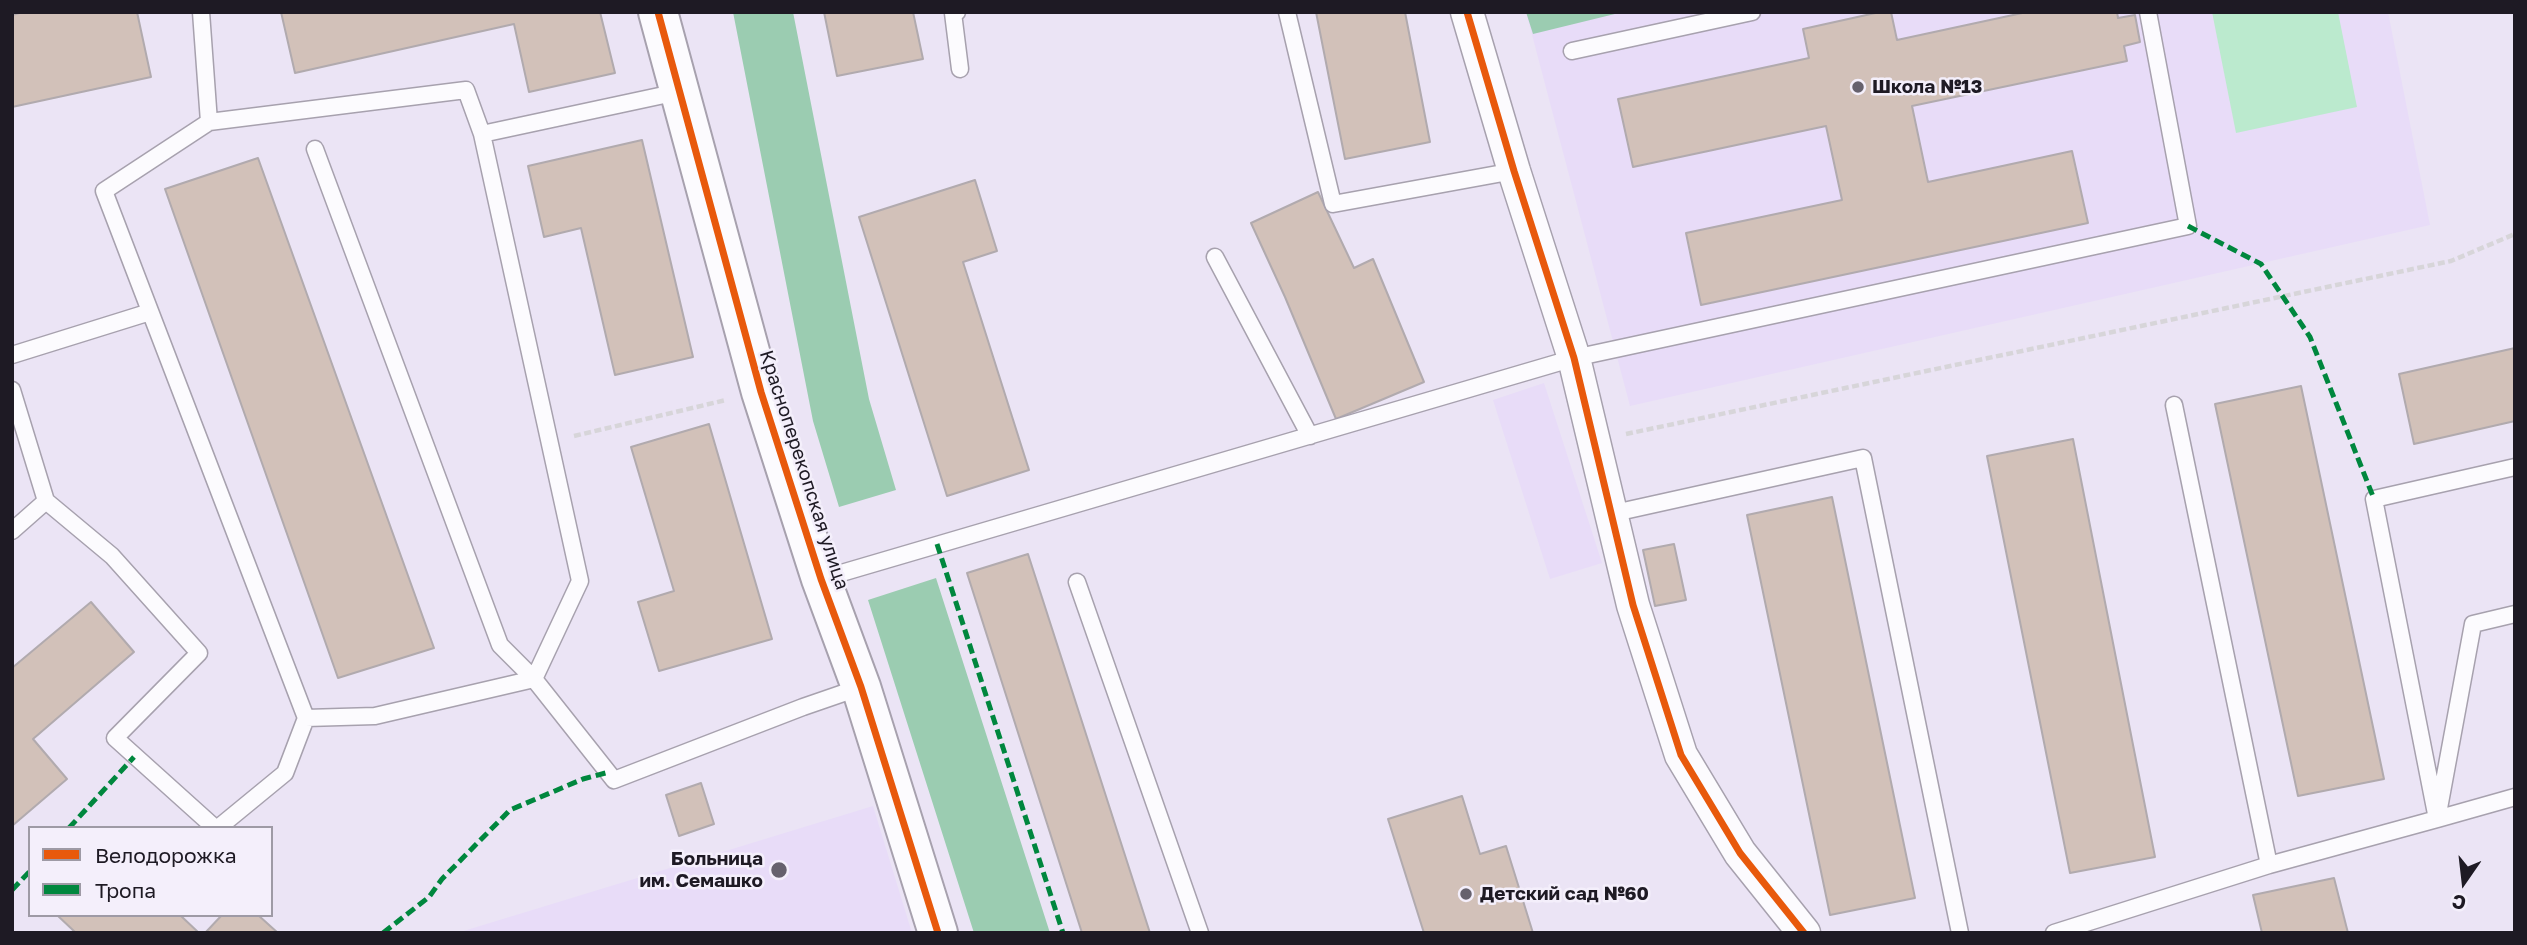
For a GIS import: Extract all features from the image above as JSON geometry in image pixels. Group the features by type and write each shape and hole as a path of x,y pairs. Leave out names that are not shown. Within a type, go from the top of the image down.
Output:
{"street":[{"name":"Красноперекопская улица","path":"657,12 761,392 821,579 861,687 938,933"},
{"path":"1467,12 1574,358 1633,605 1681,755 1741,853 1804,933"}],"lane":[{"path":"201,12 209,122"},
{"path":"957,12 953,13 960,69"},
{"path":"1287,12 1333,204 1514,171"},
{"path":"1572,51 1752,12"},
{"path":"821,579 1574,358 2188,226 2148,12"},
{"path":"219,826 285,773 306,718 104,191 209,122 466,90 482,134 580,581 534,679"},
{"path":"482,134 678,92"},
{"path":"315,149 500,645 534,679 614,780 861,687"},
{"path":"1215,257 1310,436"},
{"path":"12,355 150,313"},
{"path":"12,390 46,502 112,556 199,653 115,737 215,826"},
{"path":"2174,405 2269,865"},
{"path":"1610,514 1863,458 1960,933"},
{"path":"2437,819 2374,499 2515,467"},
{"path":"12,531 46,502"},
{"path":"1077,582 1199,933"},
{"path":"2437,819 2473,624 2515,614"},
{"path":"306,718 375,716 534,679"},
{"path":"2054,933 2269,865 2515,797"}],"path":[{"path":"1619,435 2451,261 2515,234"},
{"path":"550,442 761,392"}],"shaded area":[{"path":"1526,12 2388,12 2430,225 1630,406"},
{"path":"1544,383 1602,563 1550,579 1493,400"},
{"name":"Больница им. Семашко","path":"873,806 912,933 457,933"}],"green space":[{"path":"733,12 793,12 869,399 896,490 839,507 813,421"},
{"path":"1526,12 1623,12 1533,34"},
{"path":"2212,12 2338,12 2357,107 2236,133"},
{"path":"936,578 1050,933 974,933 868,600"}],"building":[{"path":"23,12 137,12 151,77 12,107 12,15"},
{"path":"281,12 600,12 615,73 529,92 514,24 295,73"},
{"path":"824,12 913,12 923,59 837,76"},
{"path":"1316,12 1405,12 1430,142 1345,159"},
{"path":"1891,12 1897,40 2027,12 2117,12 2118,18 2135,15 2140,42 2124,46 2127,61 1912,106 1928,182 2072,151 2088,223 1701,305 1686,233 1842,200 1826,126 1633,167 1618,99 1809,58 1803,29"},
{"path":"642,140 693,357 615,375 581,228 544,237 528,166"},
{"path":"258,158 434,648 338,678 165,189"},
{"path":"975,180 997,251 963,262 1029,470 947,496 859,217"},
{"path":"1318,192 1354,268 1373,259 1424,382 1336,419 1251,223"},
{"path":"2515,348 2515,421 2414,444 2399,374"},
{"path":"2301,386 2384,779 2298,796 2215,404"},
{"path":"709,424 772,639 659,671 638,602 674,591 631,447"},
{"path":"2073,439 2155,857 2070,873 1987,456"},
{"path":"1832,497 1915,898 1830,915 1747,515"},
{"path":"1674,544 1686,600 1655,606 1643,550"},
{"path":"1028,554 1150,933 1082,933 967,573"},
{"path":"91,602 134,652 33,739 67,779 12,826 12,668"},
{"path":"701,783 714,824 679,836 666,795"},
{"name":"Детский сад №60","path":"1462,796 1480,854 1506,846 1533,933 1424,933 1388,819"},
{"path":"2334,878 2348,933 2262,933 2253,895"},
{"path":"59,917 182,917 199,933 76,933"},
{"path":"220,917 260,917 278,933 205,933"}],"marked path":[{"path":"2188,226 2261,264 2310,337 2374,499"},
{"path":"937,544 1063,933"},
{"path":"71,826 134,757"},
{"path":"383,933 429,897 442,879 510,810 583,779 609,772"},
{"path":"12,890 28,873"}],"cycle path":[{"path":"658,12 761,392 821,579 861,687 938,933"},
{"path":"1467,12 1574,358 1633,605 1681,755 1740,853 1804,933"}],"place":[{"name":"Школа №13","path":"1858,87"},
{"name":"Больница им. Семашко","path":"779,870"},
{"name":"Детский сад №60","path":"1466,894"}]}
